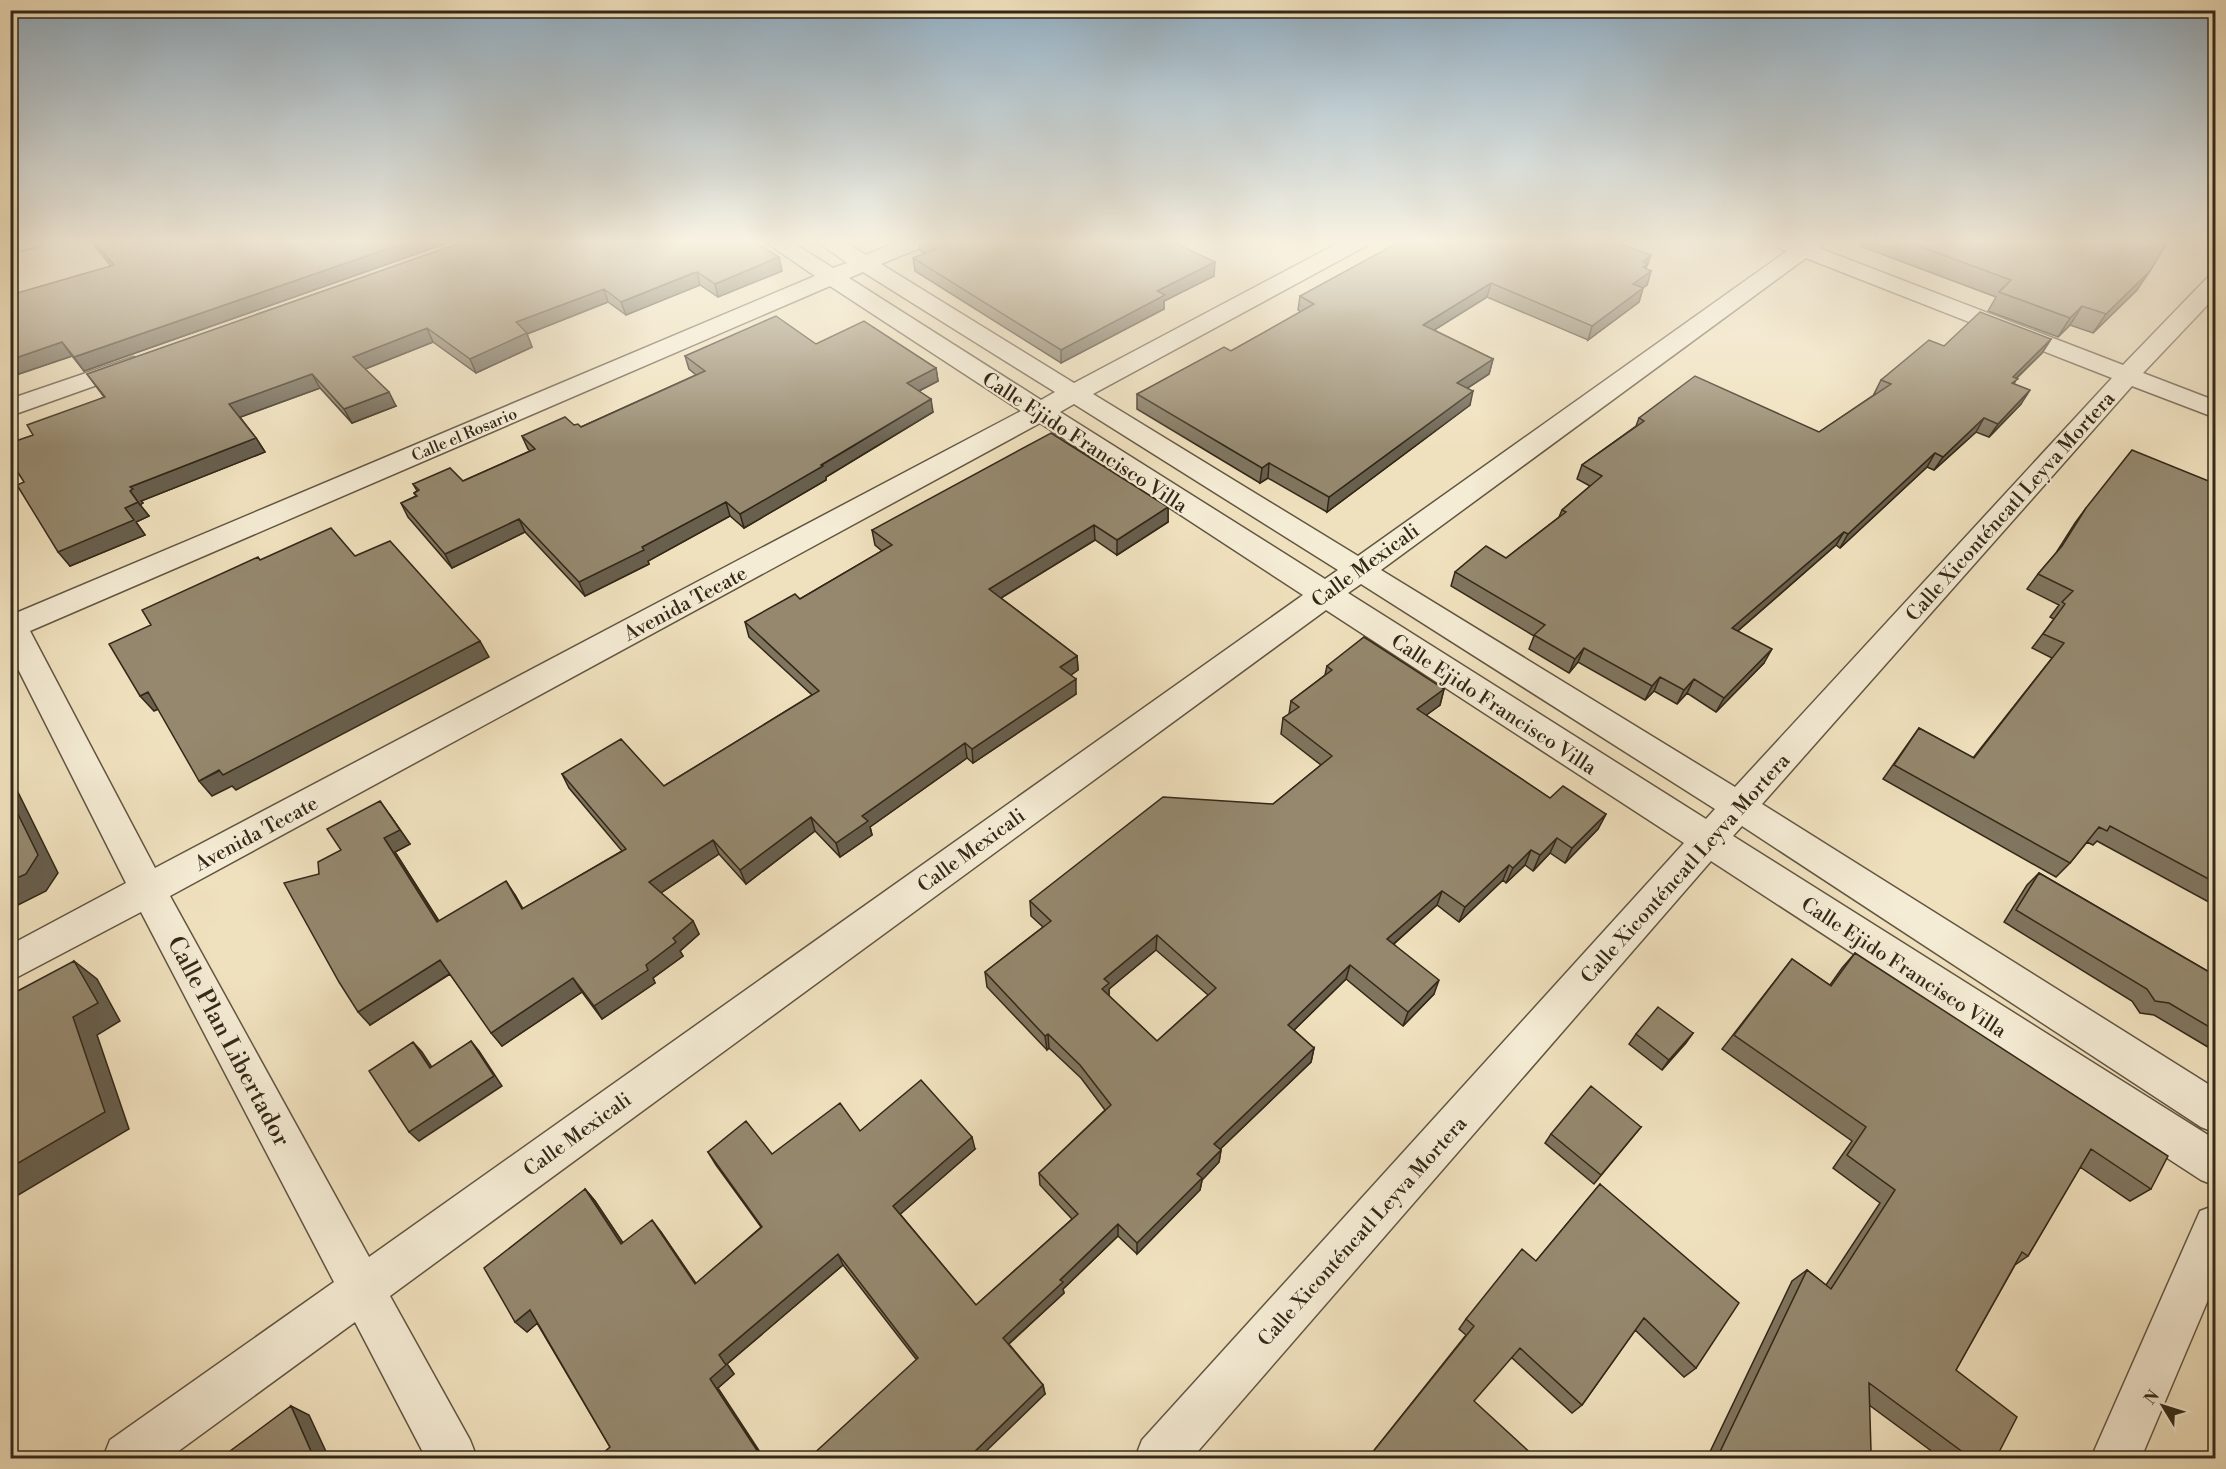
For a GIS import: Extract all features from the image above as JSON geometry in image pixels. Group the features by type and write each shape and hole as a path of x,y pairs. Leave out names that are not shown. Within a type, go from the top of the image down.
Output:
{"street":[{"name":"Calle el Rosario","path":"11,626 758,310"},
{"name":"Calle Ejido Francisco Villa","path":"881,310 2216,1165"},
{"name":"Calle Ejido Francisco Villa","path":"940,310 1739,807 2216,1113"},
{"name":"Avenida Tecate","path":"10,964 1231,310"},
{"name":"Calle Mexicali","path":"128,1458 1324,595 1711,310"},
{"path":"1964,310 2216,410"},
{"name":"Calle Xiconténcatl Leyva Mortera","path":"1160,1458 1707,841 2128,375 2190,310"},
{"path":"10,408 156,356"},
{"name":"Calle Plan Libertador","path":"11,626 148,890 452,1458"},
{"path":"2116,1458 2216,1227"}],"building":[{"path":"10,310 211,310 74,357 62,342 10,360"},
{"path":"271,310 549,310 516,322 527,333 470,359 427,328 353,357 389,392 344,409 312,374 229,404 256,438 130,487 133,489 130,491 138,502 125,508 134,520 58,552 17,485 24,482 10,460 10,443 33,435 27,425 105,397 87,374"},
{"path":"996,310 1137,310 1061,350"},
{"path":"1304,310 1448,310 1423,325 1493,359 1457,383 1473,391 1329,497 1269,463 1262,468 1137,394 1224,347 1231,351"},
{"path":"1553,310 1614,310 1592,326"},
{"path":"2047,310 2078,310 2070,318"},
{"path":"2093,310 2111,310 2106,314"},
{"path":"1980,312 2051,339 2013,377 2018,379 2012,383 2030,390 1998,424 1984,418 1943,457 1935,453 1848,534 1844,532 1732,628 1772,649 1724,698 1694,679 1684,690 1660,677 1652,686 1584,648 1575,659 1534,635 1545,625 1455,572 1486,546 1506,558 1566,512 1562,510 1602,476 1582,465 1644,421 1639,418 1695,376 1819,432 1891,384 1881,380 1929,340 1944,346"},
{"path":"776,316 816,344 864,321 936,368 907,383 931,399 740,514 726,502 642,547 644,550 579,582 519,519 445,554 401,503 417,496 414,493 419,490 413,484 450,468 463,481 535,449 522,436 565,417 574,425 578,424 581,427 705,371 685,356"},
{"path":"1051,433 1168,507 1117,540 1094,525 989,589 1077,656 1060,667 1076,679 972,749 965,743 862,816 868,821 836,843 811,817 740,870 713,840 649,882 693,921 673,938 676,942 646,965 648,970 594,1006 573,978 491,1033 440,960 358,1012 284,883 319,874 318,862 341,850 327,829 380,801 400,830 384,838 437,922 506,881 522,909 626,849 562,774 621,739 664,786 819,691 745,622 795,594 800,599 892,545 872,530"},
{"path":"2132,450 2216,484 2216,883 2110,826 2107,831 2099,827 2070,863 1894,765 1919,728 1974,758 2064,643 2043,634 2065,604 2062,602 2073,591 2038,574 2062,546 2086,508"},
{"path":"331,528 355,556 390,541 480,641 223,775 219,770 199,781 148,692 140,696 109,644 151,625 142,610 258,557 260,560"},
{"path":"1364,637 1444,689 1417,709 1550,798 1563,786 1606,814 1572,848 1557,838 1540,855 1531,850 1513,868 1509,865 1465,907 1442,891 1387,939 1439,980 1408,1012 1350,965 1288,1025 1314,1048 1214,1144 1221,1150 1197,1174 1202,1178 1137,1243 1118,1224 1060,1280 1063,1282 1003,1338 1043,1385 968,1458 809,1458 918,1358 838,1254 719,1355 726,1365 710,1379 762,1458 597,1458 610,1447 530,1310 515,1322 484,1268 585,1189 621,1244 652,1220 695,1284 762,1227 708,1152 746,1121 772,1154 840,1103 860,1131 921,1080 972,1137 893,1206 976,1305 1078,1214 1039,1173 1111,1105 1080,1065 1048,1034 1045,1036 985,972 1051,921 1030,901 1163,797 1273,804 1332,756 1283,718 1299,707 1291,701 1332,670 1327,666","holes":["1157,935 1216,988 1157,1041 1102,989 1109,983 1104,979"]},
{"path":"10,798 38,855 26,874 10,881"},
{"path":"2039,873 2216,976 2216,1031 2169,1003 2155,1001 2147,989 2016,910"},
{"path":"1855,953 2168,1156 2151,1189 2091,1149 2028,1256 2022,1252 1956,1370 2017,1417 1996,1458 1971,1458 1869,1383 1871,1451 1846,1458 1717,1458 1807,1270 1831,1289 1895,1190 1847,1155 1866,1127 1734,1035 1792,959 1831,986"},
{"path":"74,961 98,1003 73,1017 105,1112 10,1168 10,995"},
{"path":"1658,1007 1693,1033 1669,1060 1636,1034"},
{"path":"471,1041 494,1076 409,1132 369,1071 413,1042 430,1068"},
{"path":"1591,1086 1641,1127 1601,1175 1551,1134"},
{"path":"1600,1184 1739,1303 1696,1368 1644,1318 1582,1405 1520,1348 1474,1401 1536,1458 1368,1458 1474,1326 1466,1319 1522,1249 1536,1261"},
{"path":"291,1406 314,1458 228,1458 226,1454"}]}
